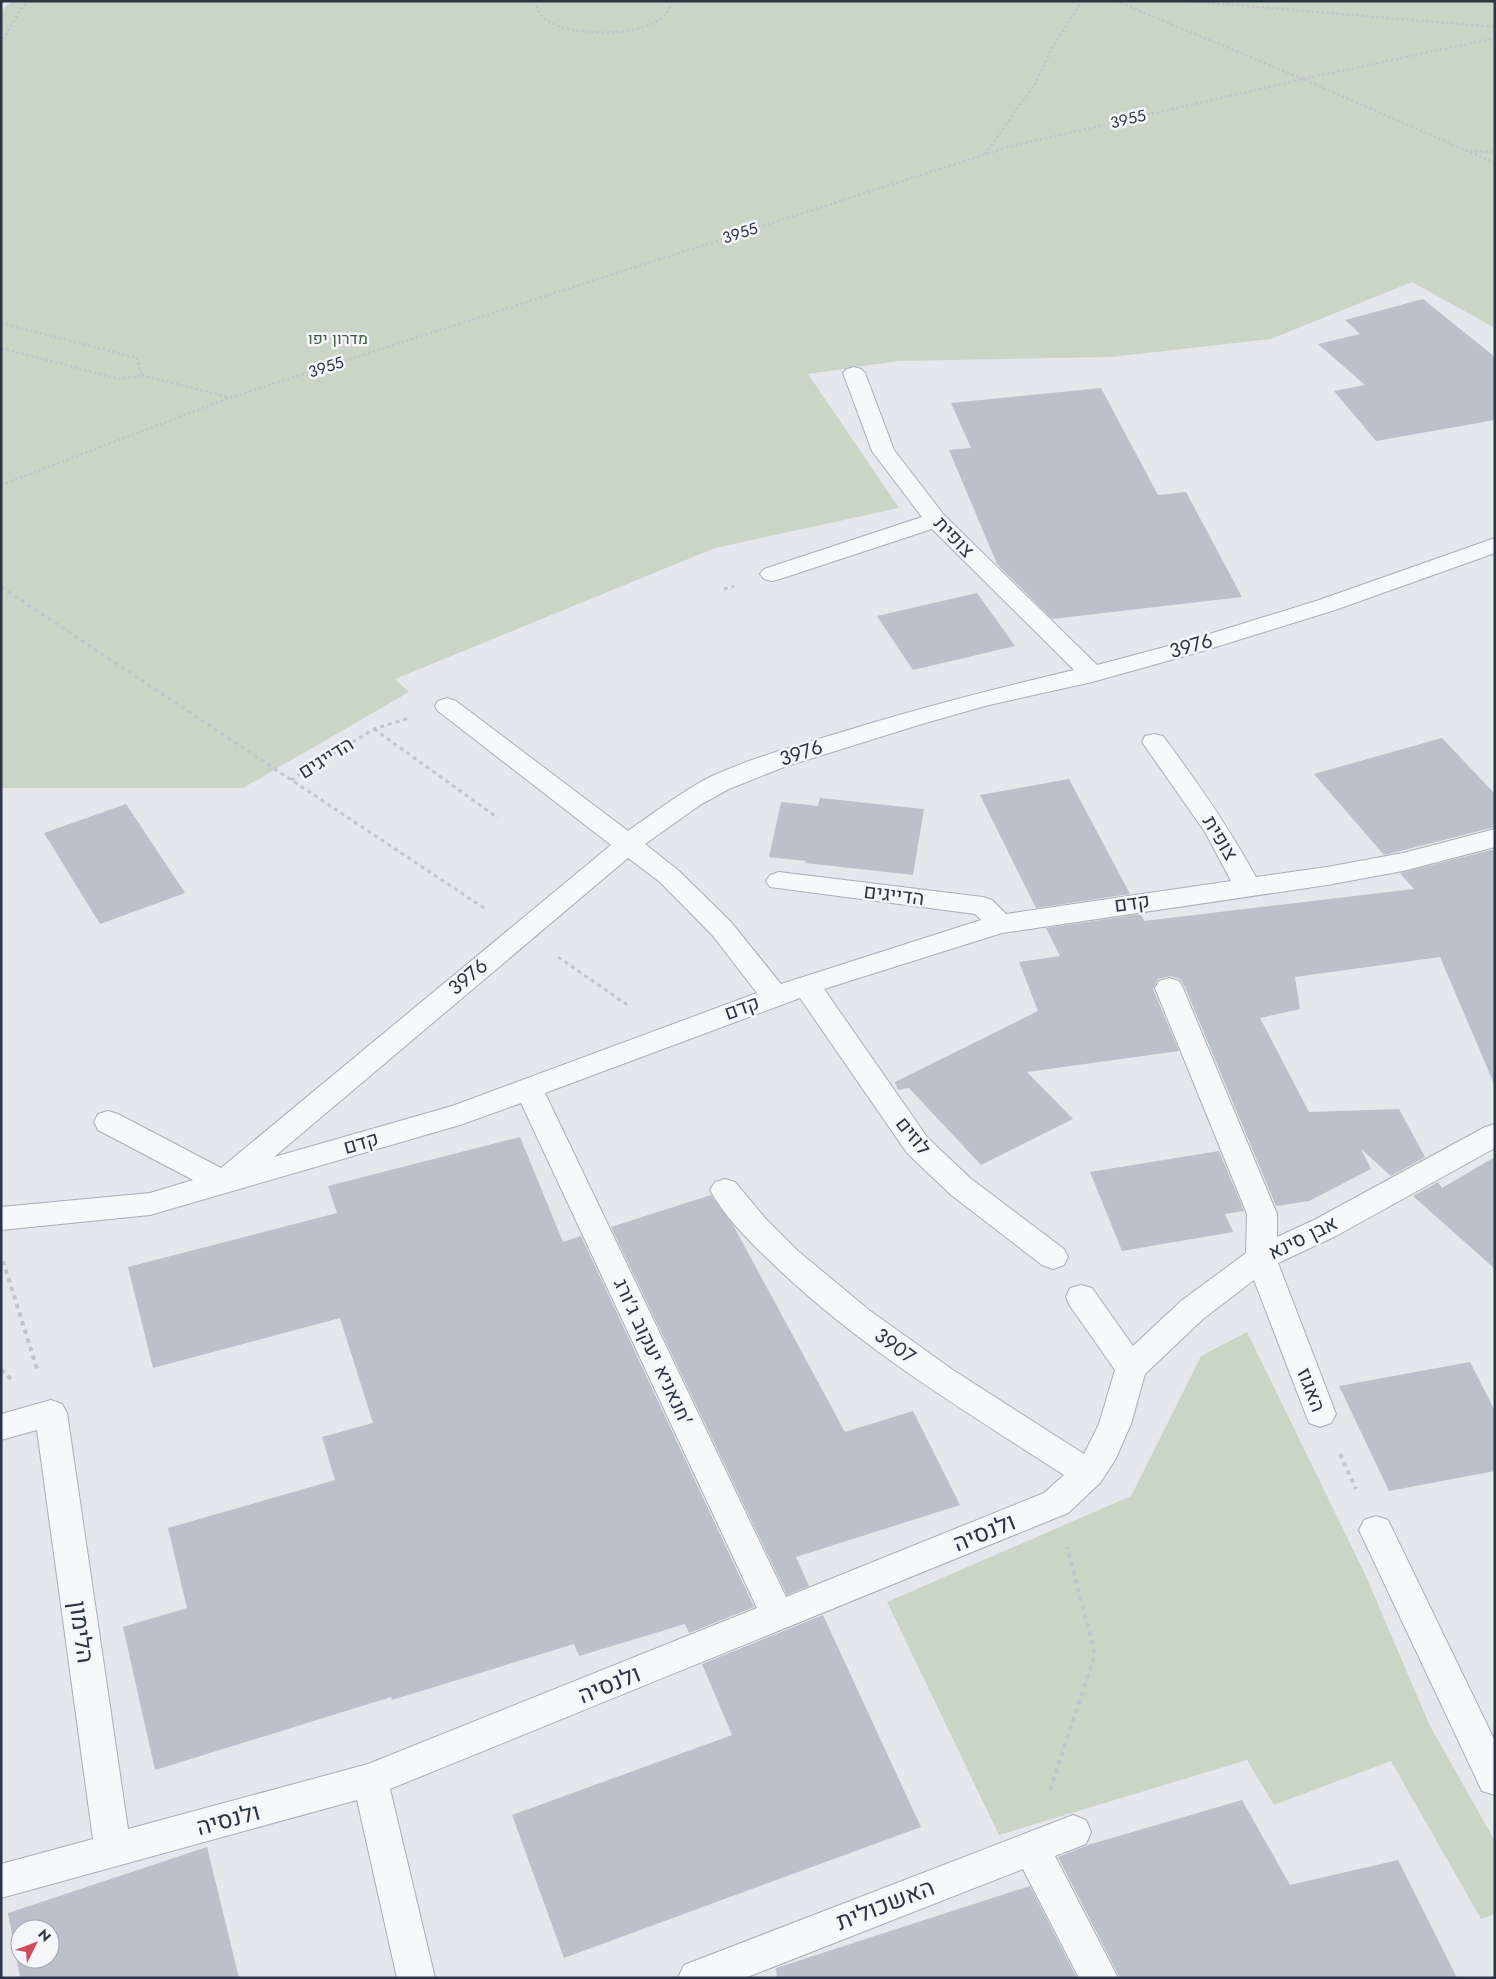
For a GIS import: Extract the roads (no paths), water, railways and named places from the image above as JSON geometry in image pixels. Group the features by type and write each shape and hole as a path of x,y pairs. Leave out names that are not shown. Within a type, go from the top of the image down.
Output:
{"street":[{"name":"צופית","path":"854,373 883,451 936,520 1092,674"},
{"path":"772,574 936,520"},
{"name":"3976","path":"223,1183 628,844 691,799 720,783 775,761 912,718 982,699 1092,674 1195,646 1319,607 1495,545"},
{"path":"447,706 669,876 698,902 722,929 775,996"},
{"name":"צופית","path":"1154,742 1217,830 1248,887"},
{"name":"קדם","path":"1,1219 150,1204 460,1114 806,985 1000,924 1403,862 1495,838"},
{"name":"הדייגים","path":"779,881 983,906 1000,924"},
{"name":"לוזים","path":"806,985 917,1145 960,1186 1053,1257"},
{"name":"האגוז","path":"1169,988 1262,1214 1261,1258 1320,1414"},
{"name":"חנאניא יעקוב ג'ורג'","path":"528,1088 778,1616"},
{"path":"108,1122 223,1183"},
{"name":"אבן סינא","path":"1131,1368 1192,1310 1261,1258 1325,1228 1495,1135"},
{"name":"3907","path":"725,1190 736,1206 776,1249 824,1292 942,1379 1088,1473"},
{"path":"1081,1297 1131,1368"},
{"name":"ולנסיה","path":"1,1881 370,1780 1056,1503 1088,1473 1108,1443 1120,1411 1131,1368"},
{"name":"הלימון","path":"1,1427 51,1413 113,1851"},
{"path":"1376,1530 1495,1780"},
{"path":"370,1780 416,1978"},
{"name":"האשכולית","path":"697,1978 1073,1832"},
{"path":"1031,1847 1098,1978"}],"park label":[{"name":"מדרון יפו","path":"338,338"}]}
